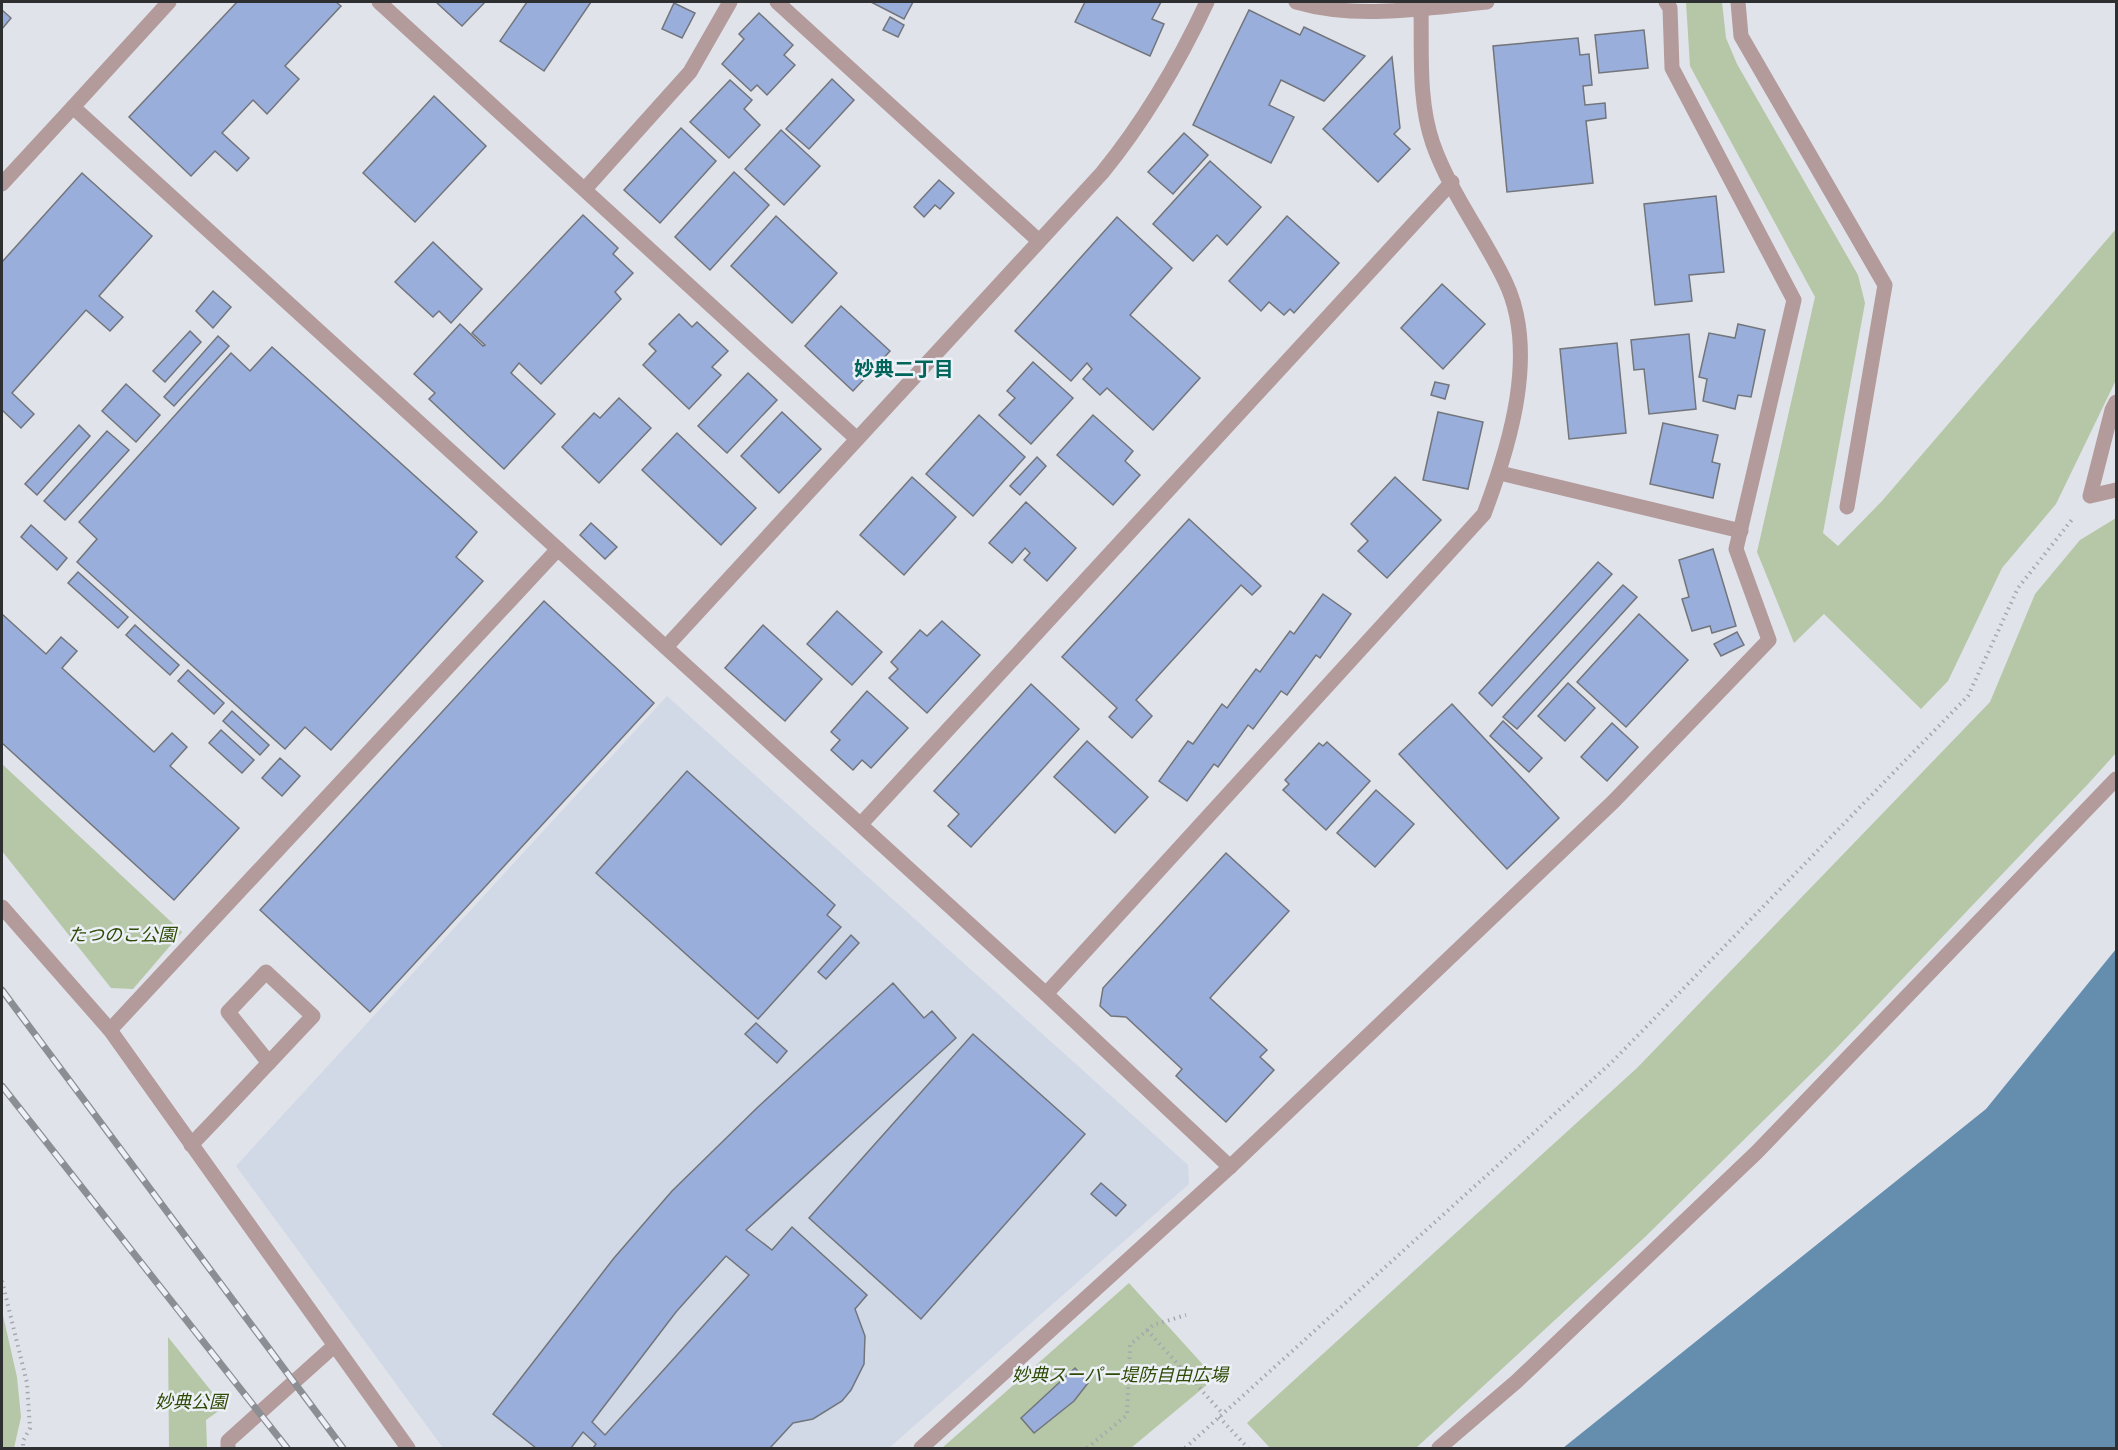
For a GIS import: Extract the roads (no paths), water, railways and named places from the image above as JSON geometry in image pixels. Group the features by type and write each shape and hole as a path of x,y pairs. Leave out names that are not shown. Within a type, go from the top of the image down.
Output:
{"street":[{"path":"2,184 169,2"},
{"path":"379,2 856,439"},
{"path":"585,189 690,72 730,2"},
{"path":"777,2 1039,241"},
{"path":"666,646 1039,241 1132,135 1160,94 1207,2"},
{"path":"1296,2 1323,9 1358,12 1421,9 1487,2"},
{"path":"921,1449 1230,1167 1614,801 1769,640 1736,549 1794,300 1672,68 1670,8 1666,2"},
{"path":"1738,2 1741,36 1885,285 1846,507"},
{"path":"1046,993 1461,542 1484,514 1500,473 1518,386 1520,330 1505,281 1434,145 1424,111 1421,9"},
{"path":"73,107 1046,993 1230,1167"},
{"path":"861,824 1452,182"},
{"path":"2116,402 2090,496 2116,490"},
{"path":"1500,473 1741,531"},
{"path":"110,1030 558,549"},
{"path":"1439,1449 1517,1381 1757,1152 2116,779"},
{"path":"2,907 110,1030 408,1449"},
{"path":"191,1145 269,1063 313,1016 266,972 228,1012 269,1063"},
{"path":"228,1449 228,1442 334,1346"}],"water":[{"path":"2116,949 2116,1448 1563,1448 1986,1109"}],"railway":[{"path":"2,990 343,1448"},
{"path":"2,1086 287,1448"}],"district":[{"name":"妙典二丁目","path":"904,369"}],"park label":[{"name":"たつのこ公園","path":"122,935"},
{"name":"妙典スーパー堤防自由広場","path":"1120,1375"},
{"name":"妙典公園","path":"191,1402"}]}
